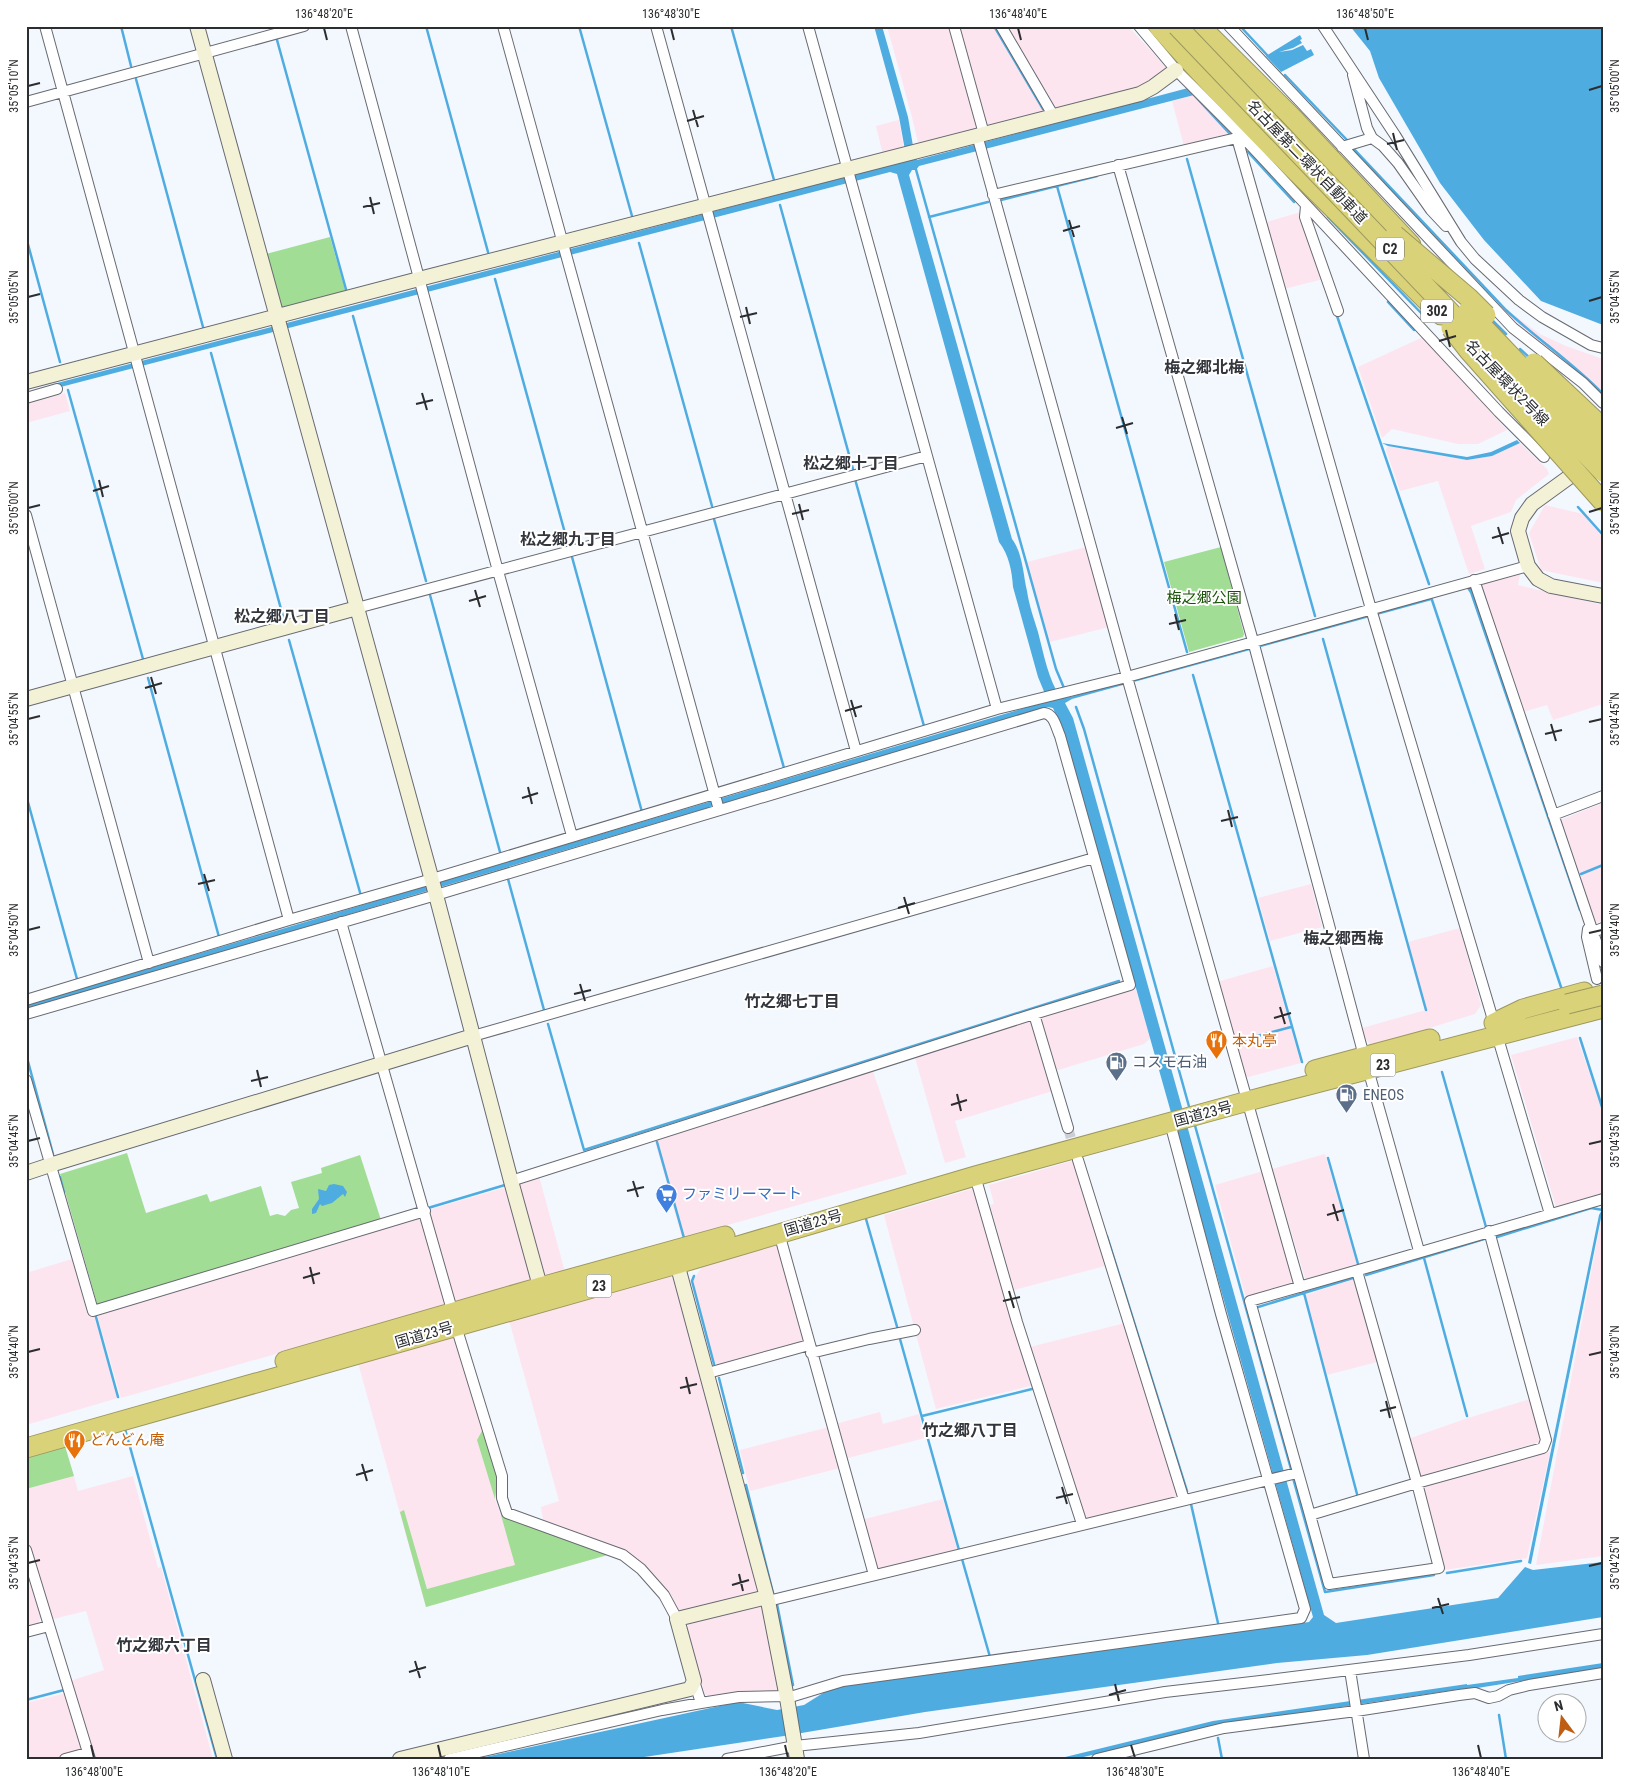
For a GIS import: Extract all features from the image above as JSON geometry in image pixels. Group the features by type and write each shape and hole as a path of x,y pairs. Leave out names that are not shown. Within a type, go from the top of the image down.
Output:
{"highway":[{"name":"名古屋環状2号線","path":"1158,26 1182,66 1267,142 1441,315 1536,413 1587,471 1603,484"},
{"name":"名古屋第二環状自動車道","path":"1177,26 1603,452"},
{"name":"名古屋第二環状自動車道","path":"1192,26 1393,242 1587,471"},
{"name":"名古屋環状2号線","path":"1200,26 1361,189 1444,281 1603,447"},
{"path":"1393,242 1469,298 1603,428"},
{"path":"1393,242 1469,352 1603,502"},
{"path":"1495,1029 1523,1009 1601,987"},
{"name":"国道23号","path":"1568,1010 1601,987"},
{"name":"国道23号","path":"676,1257 779,1233 1170,1119 1194,1110 1366,1063 1568,1010 1603,1008"},
{"path":"1495,1029 1572,1023 1603,1016"},
{"name":"国道23号","path":"26,1435 543,1294 1170,1119"},
{"name":"国道23号","path":"26,1448 543,1294"}],"street":[{"path":"45,26 289,920"},
{"path":"197,26 432,879 511,1181 543,1294"},
{"path":"26,102 304,26"},
{"path":"351,26 498,571 572,836"},
{"path":"503,26 719,810"},
{"path":"656,26 856,752"},
{"path":"808,26 997,709"},
{"path":"954,26 981,152 1128,682 1300,1287"},
{"path":"1000,26 1053,115"},
{"path":"1139,26 1182,66 1240,137 1390,294 1499,412 1544,457"},
{"path":"26,382 136,360 849,175 903,154 979,137 1053,115 1140,94 1182,66 1229,26 1513,328 1583,383 1603,403"},
{"path":"1323,26 1395,135 1461,242"},
{"path":"1351,67 1367,128 1372,138 1383,146 1431,210 1492,276 1542,317 1591,345 1603,348"},
{"path":"1263,89 1287,88"},
{"path":"993,195 1240,137"},
{"path":"1240,137 1373,613 1550,1214"},
{"path":"1342,147 1372,138"},
{"path":"1267,142 1280,173 1290,189"},
{"path":"1118,165 1254,645 1366,1063 1420,1252"},
{"path":"1306,206 1305,217 1338,312"},
{"path":"26,398 58,389"},
{"path":"1499,412 1536,413"},
{"path":"1603,452 1587,471 1532,504 1522,518 1518,530 1528,566 1538,579 1551,586 1603,596"},
{"path":"26,699 357,608 926,456"},
{"path":"1587,471 1603,513"},
{"path":"26,515 149,963"},
{"path":"26,1000 997,709 1062,693 1128,682 1373,613 1474,580 1528,566"},
{"path":"1474,580 1589,921 1587,937 1601,987"},
{"path":"1041,698 1043,712"},
{"path":"26,1014 719,810 1043,712 1052,718 1060,736 1130,985 511,1181"},
{"path":"1553,815 1603,796"},
{"path":"26,1174 50,1165 473,1036 1094,858"},
{"path":"1589,921 1598,930 1603,962"},
{"path":"341,922 450,1304"},
{"path":"1034,1014 1068,1128"},
{"path":"27,1086 92,1311 425,1211"},
{"path":"449,1759 652,1712 701,1703 739,1697 787,1699 843,1681 1301,1618 1306,1608 1170,1119"},
{"path":"1078,1160 1184,1500"},
{"path":"975,1176 1017,1322 1082,1524"},
{"path":"1357,1271 1439,1568 1329,1584 1310,1515 1293,1474 1250,1301 1603,1199"},
{"path":"1310,1515 1543,1448 1546,1440 1489,1231"},
{"path":"779,1233 874,1575"},
{"path":"676,1257 767,1599 795,1747"},
{"path":"708,1373 810,1349 915,1330"},
{"path":"459,1336 502,1476 502,1498 507,1513 623,1555 642,1569 664,1595 677,1619 701,1703"},
{"path":"677,1619 874,1575 1293,1474"},
{"path":"26,1550 88,1756 65,1759"},
{"path":"26,1632 49,1626"},
{"path":"727,1759 795,1747 919,1733 1165,1692 1350,1670 1538,1645 1603,1634"},
{"path":"1350,1670 1364,1759"},
{"path":"1097,1759 1224,1728 1356,1706 1476,1693 1489,1698 1516,1688 1603,1673"},
{"path":"203,1680 225,1759"},
{"path":"400,1759 684,1691 690,1689 694,1681"}],"shaded area":[{"path":"887,26 949,26 978,124 977,129 918,143"},
{"path":"957,26 996,26 1045,109 1043,112 988,126 983,122"},
{"path":"1004,26 1128,26 1167,68 1139,87 1056,108 1052,106"},
{"path":"1197,94 1233,134 1184,146 1172,101"},
{"path":"899,120 904,149 883,155 876,126"},
{"path":"1301,212 1323,279 1284,289 1267,222"},
{"path":"1510,312 1540,334 1566,346 1603,359 1603,396 1585,378 1507,316"},
{"path":"1423,337 1507,430 1478,444 1458,444 1392,429 1382,438 1358,367"},
{"path":"65,393 70,411 26,423 26,403"},
{"path":"1520,443 1547,469 1549,474 1516,500 1511,512 1471,526 1485,569 1469,574 1438,481 1400,491 1386,450 1388,446 1467,460 1492,456"},
{"path":"1545,505 1583,514 1603,538 1603,583 1541,570 1529,533"},
{"path":"1086,547 1109,627 1050,642 1027,562"},
{"path":"1520,574 1518,585 1603,605 1603,704 1553,720 1547,705 1523,712 1479,585"},
{"path":"1603,803 1603,921 1596,923 1560,820"},
{"path":"1311,884 1322,927 1270,941 1258,898"},
{"path":"1460,928 1481,1005 1475,1014 1371,1046 1365,1038 1362,1028 1426,1010 1408,942"},
{"path":"1273,966 1301,1063 1248,1077 1245,1076 1217,982"},
{"path":"1135,987 1151,1038 1144,1044 1055,1071 1040,1018"},
{"path":"1030,1018 1053,1091 955,1121 966,1157 945,1163 914,1054"},
{"path":"1577,1037 1603,1113 1603,1193 1556,1207 1511,1055"},
{"path":"872,1068 907,1174 682,1238 654,1138"},
{"path":"1325,1154 1357,1265 1307,1280 1272,1169"},
{"path":"1075,1160 1105,1266 1014,1290 990,1205 994,1204 989,1185"},
{"path":"1263,1171 1292,1280 1290,1285 1246,1298 1215,1185"},
{"path":"539,1176 565,1272 549,1277 543,1273 518,1183"},
{"path":"507,1187 531,1276 526,1283 455,1303 428,1210"},
{"path":"975,1188 1034,1385 936,1409 884,1215"},
{"path":"423,1215 448,1305 121,1398 97,1315"},
{"path":"1602,1215 1603,1556 1536,1565"},
{"path":"777,1245 804,1340 803,1343 716,1366 693,1281 703,1265"},
{"path":"72,1259 88,1316 94,1315 118,1398 26,1425 26,1273"},
{"path":"662,1275 670,1276 678,1284 759,1589 756,1595 684,1614 677,1610 671,1597 650,1571 622,1549 543,1520 541,1507 559,1501 509,1320"},
{"path":"1354,1279 1377,1362 1327,1375 1306,1295"},
{"path":"1125,1323 1179,1498 1089,1519 1084,1516 1030,1347"},
{"path":"456,1336 498,1478 495,1499 501,1515 611,1554 426,1607 358,1363"},
{"path":"1530,1399 1540,1442 1420,1476 1408,1439"},
{"path":"880,1412 883,1424 919,1414 925,1438 844,1459 835,1424"},
{"path":"829,1427 840,1468 750,1491 740,1450"},
{"path":"1550,1452 1527,1558 1444,1570 1424,1488 1426,1484"},
{"path":"74,1476 78,1491 133,1476 158,1568 161,1567 213,1759 95,1759 70,1681 104,1670 86,1611 53,1619 50,1618 26,1536 26,1489"},
{"path":"943,1499 958,1552 876,1571 861,1520"},
{"path":"26,1572 41,1617 37,1626 26,1628"},
{"path":"762,1605 765,1607 781,1686 775,1691 713,1697 705,1695 686,1629 689,1624"},
{"path":"66,1693 83,1747 81,1751 52,1759 26,1759 26,1703"}],"green space":[{"path":"330,237 346,293 285,309 280,306 266,254"},
{"name":"梅之郷公園","path":"1221,547 1244,634 1243,637 1189,652 1164,562"},
{"path":"127,1153 146,1213 207,1194 210,1202 261,1186 270,1216 277,1214 285,1216 291,1210 299,1208 291,1182 322,1173 321,1168 360,1155 381,1220 98,1307 60,1174"},
{"path":"483,1429 498,1478 495,1499 477,1440"},
{"path":"65,1446 74,1476 26,1489 26,1457"},
{"path":"404,1510 427,1589 515,1565 501,1515 611,1554 426,1607 400,1512"}],"water":[{"path":"874,26 882,26 908,117 917,160 1188,88 1194,95 919,166 916,170 912,170 909,175 1012,539 1021,558 1029,601 1047,666 1061,698 1431,597 1432,600 1072,699 1065,703 1073,718 1324,1615 1336,1623 1498,1598 1525,1567 1533,1570 1603,1562 1603,1617 1367,1655 1277,1663 925,1712 631,1759 476,1759 738,1702 777,1710 804,1705 831,1688 1309,1622 1313,1617 1065,736 1053,708 1048,707 26,1010 26,1005 1048,701 1038,677 1013,587 1009,563 999,542 897,174 890,172 26,396 57,383 907,161 899,117"},
{"path":"1350,26 1603,26 1603,325 1541,301 1484,240 1440,183 1379,78 1370,51"},
{"path":"1300,35 1302,43 1279,52 1292,50 1303,45 1307,51 1311,49 1314,55 1281,72 1266,56"},
{"path":"1517,440 1520,443 1492,456 1467,460 1388,446 1382,443 1467,457 1491,452"},
{"path":"1471,585 1582,910 1579,911 1470,593 1466,587"},
{"path":"329,1185 343,1186 347,1192 345,1197 343,1194 332,1203 322,1206 320,1204 316,1213 312,1214 312,1209 319,1199 318,1189 326,1191"},
{"path":"1603,1208 1531,1564 1528,1563 1599,1215"},
{"path":"1603,1663 1603,1668 1216,1726 1075,1759 1057,1759 1213,1721 1518,1678 1518,1676"}],"waterway":[{"path":"121,26 131,66"},
{"path":"426,26 488,252"},
{"path":"579,26 632,216"},
{"path":"731,26 774,180"},
{"path":"994,26 1043,109"},
{"path":"1240,26 1268,56"},
{"path":"277,40 347,293"},
{"path":"1285,75 1347,140"},
{"path":"136,79 203,327"},
{"path":"1194,95 1230,134"},
{"path":"1353,148 1506,310 1580,372 1603,394"},
{"path":"1248,152 1294,202"},
{"path":"1187,159 1315,616"},
{"path":"915,166 1056,669 1064,688"},
{"path":"1001,200 1097,176"},
{"path":"1057,186 1187,652"},
{"path":"929,217 988,202"},
{"path":"780,205 853,469"},
{"path":"1328,217 1426,318"},
{"path":"26,237 60,362"},
{"path":"639,243 712,506"},
{"path":"495,279 568,544"},
{"path":"1388,302 1414,330"},
{"path":"1336,313 1429,584"},
{"path":"353,316 426,581"},
{"path":"1492,320 1506,334"},
{"path":"1520,349 1530,358"},
{"path":"211,353 284,620"},
{"path":"68,390 143,659"},
{"path":"855,479 924,726"},
{"path":"1578,507 1603,535"},
{"path":"714,519 784,768"},
{"path":"572,557 642,812"},
{"path":"430,595 500,852"},
{"path":"1431,597 1561,987"},
{"path":"1323,639 1426,1010"},
{"path":"289,640 361,896"},
{"path":"1193,675 1302,1062"},
{"path":"148,678 219,937"},
{"path":"1076,707 1084,729 1190,1110"},
{"path":"26,795 77,979"},
{"path":"1581,874 1603,865"},
{"path":"508,879 544,1010"},
{"path":"548,1024 584,1150 1119,981"},
{"path":"1235,1042 1291,1027"},
{"path":"1580,1038 1603,1110"},
{"path":"26,1054 53,1154"},
{"path":"1442,1072 1486,1227"},
{"path":"1194,1122 1291,1469"},
{"path":"657,1142 684,1238"},
{"path":"1328,1158 1358,1264"},
{"path":"60,1177 64,1192"},
{"path":"428,1208 505,1185"},
{"path":"1497,1237 1591,1208 1603,1210"},
{"path":"866,1219 898,1330"},
{"path":"1107,1236 1187,1491"},
{"path":"1366,1275 1484,1239"},
{"path":"1424,1258 1467,1416"},
{"path":"694,1276 692,1281 714,1364"},
{"path":"1255,1308 1353,1278"},
{"path":"1304,1293 1357,1494"},
{"path":"96,1317 118,1397"},
{"path":"900,1339 959,1550"},
{"path":"719,1378 743,1473"},
{"path":"922,1416 1032,1389"},
{"path":"125,1429 217,1759"},
{"path":"1293,1478 1325,1592 1434,1575"},
{"path":"746,1485 773,1593"},
{"path":"1191,1504 1218,1623"},
{"path":"962,1559 990,1657"},
{"path":"1447,1573 1521,1561"},
{"path":"777,1604 793,1685"},
{"path":"26,1700 64,1690"},
{"path":"1499,1715 1506,1759"},
{"path":"1218,1738 1222,1759"}],"tunnel":[{"path":"1068,1128 1075,1152"}],"place":[{"name":"本丸亭","path":"1216,1060"},
{"name":"コスモ石油","path":"1116,1081"},
{"name":"ENEOS","path":"1347,1114"},
{"name":"ファミリーマート","path":"666,1213"},
{"name":"どんどん庵","path":"74,1459"}],"district":[{"name":"梅之郷北梅","path":"1204,367"},
{"name":"松之郷十丁目","path":"851,463"},
{"name":"松之郷九丁目","path":"568,539"},
{"name":"松之郷八丁目","path":"282,616"},
{"name":"梅之郷西梅","path":"1343,938"},
{"name":"竹之郷七丁目","path":"792,1001"},
{"name":"竹之郷八丁目","path":"970,1430"},
{"name":"竹之郷六丁目","path":"164,1645"}]}
